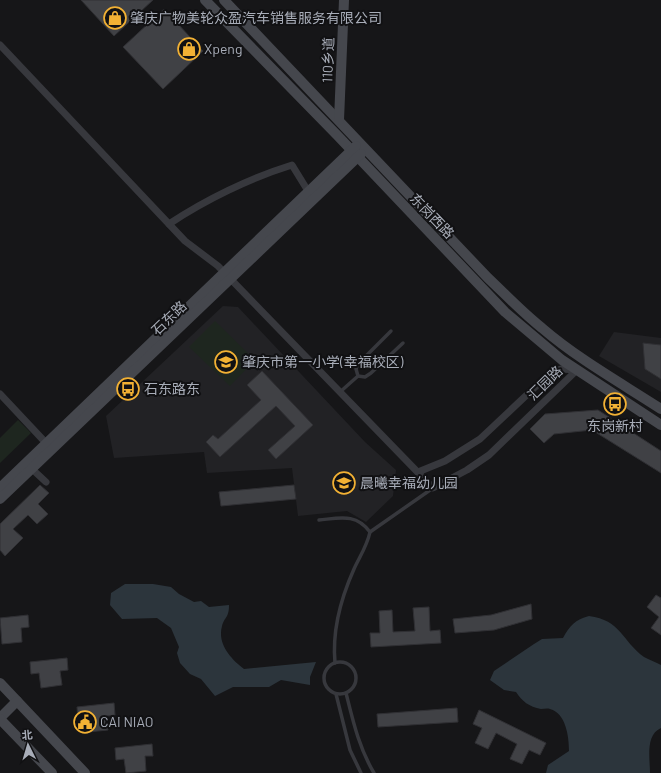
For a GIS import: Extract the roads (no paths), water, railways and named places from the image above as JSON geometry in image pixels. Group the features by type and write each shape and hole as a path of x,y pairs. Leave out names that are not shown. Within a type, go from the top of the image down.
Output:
{"main road":[{"name":"东岗西路","path":"205,0 505,312 556,355 661,425"},
{"name":"东岗西路","path":"224,0 488,278 542,328 598,368 661,409"},
{"name":"110乡道","path":"339,120 344,0"},
{"path":"354,154 363,146"},
{"name":"石东路","path":"0,488 227,276 308,191 354,154"},
{"name":"石东路","path":"0,499 227,276 354,154"},
{"path":"0,683 85,773"},
{"path":"17,701 0,718 52,773"}],"street":[{"path":"0,45 185,241 227,276 433,488"},
{"path":"169,224 187,212 257,178 292,165 308,191"},
{"name":"汇园路","path":"418,472 445,462 480,439 550,373 561,369 577,370"},
{"name":"汇园路","path":"433,488 467,470 489,455 577,370"},
{"path":"0,394 46,444"},
{"path":"32,468 46,482"}],"lane":[{"path":"358,376 356,369 358,364 391,331"},
{"path":"340,392 358,376 365,377 371,373 403,343"},
{"path":"335,663 335,630 344,596 354,569 368,542 370,532 433,488"},
{"path":"319,520 348,517 364,524 370,532"},
{"path":"336,694 346,693 351,690 356,681 354,670 346,663 335,663 327,670 324,679 328,688 336,694 346,736 361,773"},
{"path":"346,693 359,742 366,760 374,773"}],"place":[{"name":"肇庆广物美轮众盈汽车销售服务有限公司","path":"115,18"},
{"name":"Xpeng","path":"189,49"},
{"name":"肇庆市第一小学(幸福校区)","path":"226,362"},
{"name":"石东路东","path":"128,389"},
{"name":"东岗新村","path":"615,404"},
{"name":"晨曦幸福幼儿园","path":"344,483"},
{"name":"CAI NIAO","path":"85,722"}]}
